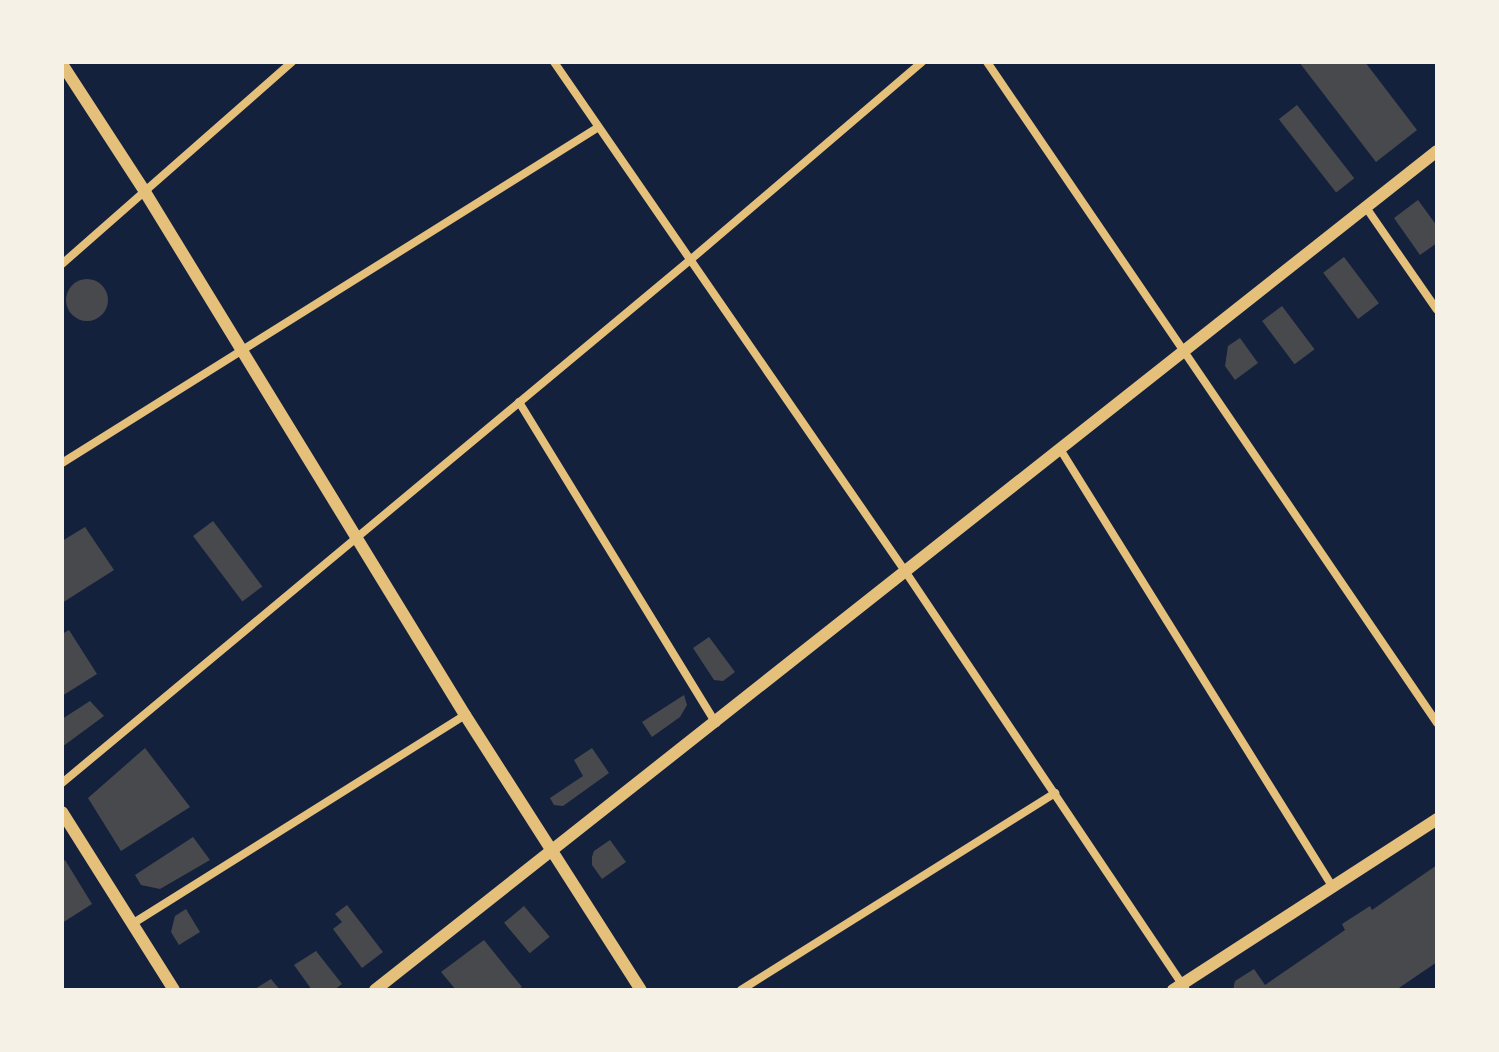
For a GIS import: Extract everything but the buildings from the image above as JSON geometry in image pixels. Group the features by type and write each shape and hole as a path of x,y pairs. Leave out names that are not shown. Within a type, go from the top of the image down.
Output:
{"street":[{"path":"62,264 292,62"},
{"path":"554,62 905,571 1055,793 1180,988 1437,819"},
{"path":"62,783 689,261 922,62"},
{"path":"987,62 1437,723"},
{"path":"62,64 145,192 465,715 641,990"},
{"path":"62,463 597,128"},
{"path":"375,990 1437,151"},
{"path":"1365,206 1437,310"},
{"path":"519,402 716,723"},
{"path":"1060,449 1332,886"},
{"path":"132,924 465,715"},
{"path":"741,990 1055,793"},
{"path":"62,812 174,990"}]}
